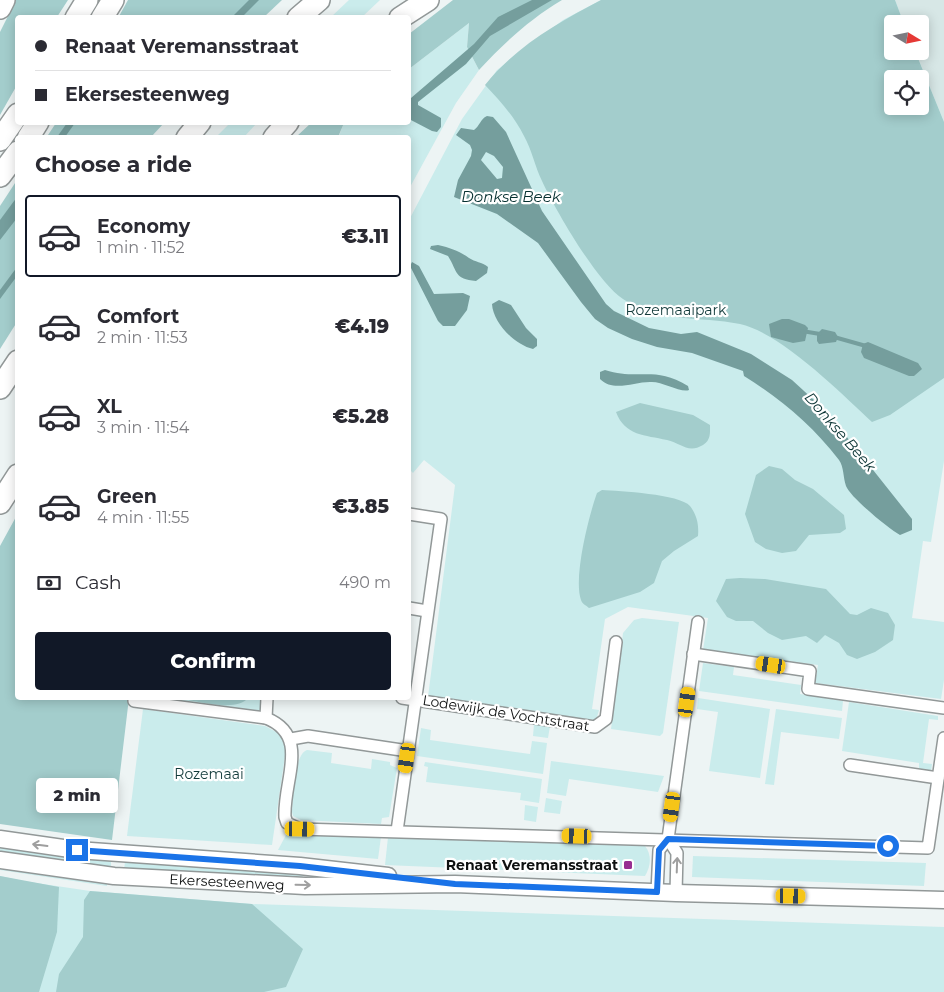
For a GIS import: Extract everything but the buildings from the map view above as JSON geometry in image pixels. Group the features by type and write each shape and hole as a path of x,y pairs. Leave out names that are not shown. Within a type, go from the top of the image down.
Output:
{"highway":[{"path":"0,8 4,0"},
{"path":"78,15 87,0"},
{"path":"104,15 112,0"},
{"path":"304,11 319,0"},
{"path":"389,15 404,0"},
{"path":"405,15 428,0"},
{"path":"0,140 15,118"},
{"path":"189,135 198,125"},
{"path":"277,135 285,125"},
{"path":"0,176 15,156"},
{"path":"0,388 15,366"},
{"path":"0,503 15,480"}],"main road":[{"name":"Ekersesteenweg","path":"0,840 77,850 300,866 455,884"},
{"name":"Ekersesteenweg","path":"0,860 28,866 114,876 305,886 455,884 676,893 944,900"}],"street":[{"path":"397,831 441,519 411,514"},
{"path":"411,608 427,611"},
{"path":"657,892 659,850 668,839 698,622"},
{"name":"Lodewijk de Vochtstraat","path":"411,699 428,703 596,727 606,719 616,642"},
{"path":"693,654 810,671 808,689 944,708"},
{"path":"266,718 267,700"},
{"path":"134,701 266,718 279,723 290,739 292,753 285,807 287,823 300,829 928,848 944,738"},
{"path":"290,739 308,736 408,750"},
{"path":"850,765 938,778"},
{"path":"668,839 677,852 676,893"}],"shaded area":[{"path":"895,0 944,0 944,122 929,85 929,70 923,70 919,60 929,60 929,15 901,15"}],"green space":[{"path":"16,0 68,0 58,15 15,15 15,89 0,115 0,32"},
{"path":"128,0 282,0 266,15 120,15"},
{"path":"349,0 380,0 364,15 333,15"},
{"path":"453,0 562,0 518,32 479,70 467,47 469,23 411,67 411,32"},
{"name":"Rozemaaipark","path":"601,0 895,0 901,15 884,15 884,60 919,60 923,70 884,70 884,115 929,115 929,85 944,122 944,461 931,542 923,541 912,618 944,622 944,680 941,699 815,683 818,665 703,650 708,618 628,607 605,619 592,709 599,710 594,720 428,697 455,485 424,460 413,473 411,471 411,216 462,119 497,70 563,20"},
{"path":"601,0 895,0 901,15 884,15 884,60 919,60 923,70 884,70 884,115 929,115 929,85 944,122 944,378 890,415 872,422 810,366 774,339 740,324 680,318 650,312 636,307 613,290 601,278 557,210 540,176 527,141 516,122 485,85 497,71 524,47"},
{"path":"469,23 467,47 479,70 456,103 411,185 411,135 339,135 343,125 411,125 411,67"},
{"path":"55,125 162,125 153,135 48,135"},
{"path":"228,125 255,125 246,135 218,135"},
{"path":"309,125 343,125 339,135 298,135"},
{"path":"15,183 15,325 0,349 0,206"},
{"path":"640,403 693,415 710,425 709,439 703,445 689,448 672,441 630,430 620,420 616,412"},
{"path":"769,466 782,469 795,480 813,489 844,515 846,529 840,533 809,535 796,551 782,553 766,549 755,542 745,514 756,475"},
{"path":"602,490 649,494 684,502 690,506 696,517 698,536 662,561 654,583 640,592 589,608 583,603 579,590 580,562 586,531 597,493"},
{"path":"15,519 15,700 129,700 112,840 0,824 0,546"},
{"path":"726,579 765,579 826,589 850,614 857,615 871,608 888,613 895,625 893,640 875,652 857,659 847,655 839,643 825,635 817,643 806,636 782,640 768,633 753,621 736,621 727,617 716,601"},
{"path":"642,618 679,622 663,733 660,736 611,729 623,633 634,620"},
{"path":"703,663 734,667 733,675 801,685 800,694 843,701 842,711 699,691"},
{"path":"698,698 770,709 760,778 709,771 718,712 697,709"},
{"path":"162,700 262,700 260,715"},
{"path":"187,700 245,700 234,705"},
{"path":"849,702 938,716 938,720 929,719 923,763 932,764 931,771 919,771 919,763 842,751"},
{"name":"Rozemaai","path":"143,709 265,726 280,734 286,749 272,845 127,836"},
{"path":"776,709 842,718 839,739 781,732 774,785 765,784"},
{"path":"534,724 550,726 548,738 533,736"},
{"path":"421,728 431,730 430,740 530,754 532,741 547,743 543,774 417,756"},
{"path":"307,750 332,753 331,763 371,769 372,759 390,762 390,765 397,768 389,817 382,818 381,824 301,820 293,816 295,777 299,759"},
{"path":"551,761 664,776 658,792 569,779 566,796 547,793"},
{"path":"425,762 542,779 539,803 520,800 521,793 426,782 428,767 424,766"},
{"path":"546,798 562,801 560,814 544,812"},
{"path":"525,805 538,807 536,822 524,820"},
{"path":"286,835 381,837 378,859 278,850"},
{"path":"388,837 645,846 649,853 650,861 645,876 385,865"},
{"path":"0,847 111,861 111,869 0,854"},
{"path":"693,856 926,863 924,886 692,877"},
{"path":"125,861 303,875 302,878 124,871"},
{"path":"0,867 107,884 107,886 0,870"},
{"path":"0,876 90,891 252,904 944,927 944,992 0,992"},
{"path":"0,876 59,887 57,932 39,992 0,992"},
{"path":"90,891 252,904 303,949 286,987 264,992 56,992 59,974 83,937 84,900"}],"water":[{"path":"249,0 259,0 244,15 234,15"},
{"path":"532,0 552,0 490,36 466,64 418,102 418,105 441,118 441,127 437,132 411,120 411,98 474,44 498,17"},
{"name":"Donkse Beek","path":"485,117 493,117 506,132 542,211 606,304 614,311 649,328 681,334 697,332 751,354 792,380 827,412 912,519 912,530 900,535 862,505 846,486 841,463 829,447 807,424 771,394 744,376 743,371 692,353 657,347 632,339 608,328 595,319 581,302 538,243 497,214 454,197 458,180 471,156 472,150 470,145 456,135 461,128 474,130","holes":["486,152 494,156 503,167 502,178 497,179 481,160"]},
{"path":"66,125 74,125 66,135 58,135"},
{"path":"15,200 15,221 0,240 0,220"},
{"path":"438,245 455,250 486,265 488,267 487,273 476,281 460,276 457,274 448,256 430,249 431,246"},
{"path":"412,262 419,266 434,294 463,293 470,296 467,310 455,326 443,326 438,321 411,268"},
{"path":"15,270 15,279 0,299 0,290"},
{"path":"499,300 511,305 526,328 537,339 537,346 533,349 526,347 512,338 501,326 493,311 492,304"},
{"path":"782,319 789,319 805,325 808,328 805,341 793,343 771,337 769,324"},
{"path":"822,329 835,332 838,337 836,342 819,344 817,334"},
{"path":"868,342 918,363 922,369 914,376 909,376 864,358 861,352 863,344"},
{"path":"605,370 617,373 665,376 688,386 689,390 681,390 652,382 612,385 600,379 600,372"}],"waterway":[{"name":"Donkse Beek","path":"802,331 820,334"},
{"name":"Donkse Beek","path":"834,337 866,346"}],"place":[{"name":"Renaat Veremansstraat","path":"628,865"}],"route":[{"path":"77,850 300,866 455,884 657,892 659,850 668,839 888,846"}]}
